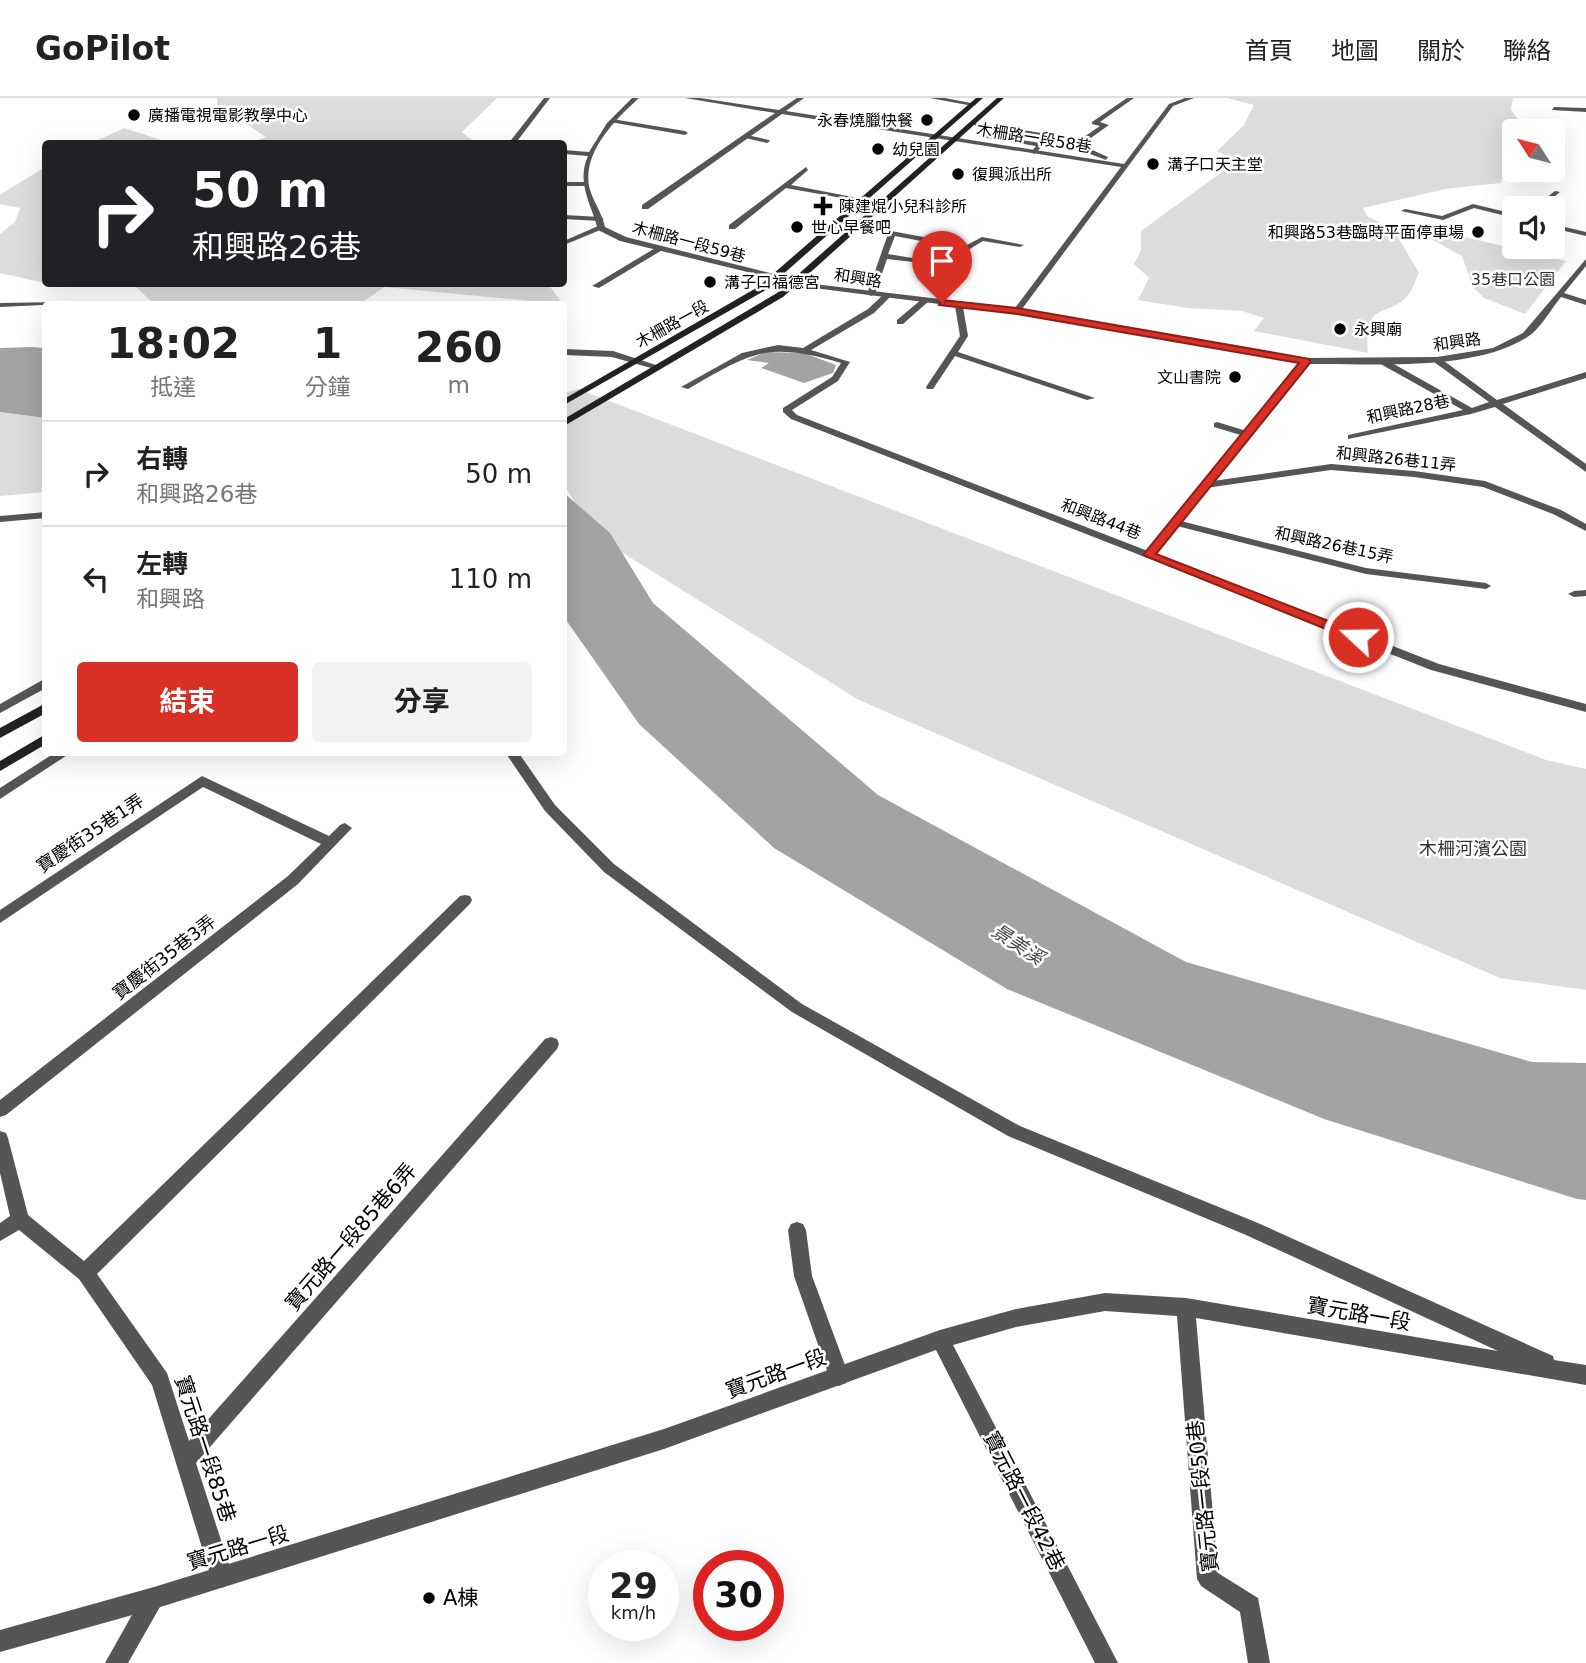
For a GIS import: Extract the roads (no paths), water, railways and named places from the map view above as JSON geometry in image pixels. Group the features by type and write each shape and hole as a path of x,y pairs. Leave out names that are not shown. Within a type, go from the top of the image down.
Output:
{"main road":[{"name":"木柵路一段","path":"658,367 766,304 795,282 1001,98"},
{"name":"木柵路一段","path":"637,360 761,289 976,101"},
{"path":"567,400 637,360"},
{"path":"567,421 658,367"},
{"path":"0,734 42,709"},
{"path":"0,767 42,741"}],"street":[{"path":"514,140 547,98"},
{"path":"567,241 601,223 585,184 586,168 622,107 636,98"},
{"name":"木柵路一段58巷","path":"688,98 1127,166"},
{"path":"645,207 802,98"},
{"path":"933,98 976,101"},
{"name":"木柵路一段58巷","path":"1076,145 1106,125 1094,123 1131,98"},
{"path":"1017,311 1171,105 1191,98"},
{"path":"1554,109 1586,110"},
{"path":"612,121 685,133"},
{"path":"971,124 1048,136 1076,145"},
{"path":"982,135 1041,145 1034,152"},
{"path":"747,137 767,141"},
{"name":"木柵路一段58巷","path":"1076,145 1127,166"},
{"path":"567,152 592,154"},
{"path":"732,227 806,169"},
{"path":"567,184 585,184"},
{"path":"785,186 864,200"},
{"path":"1552,196 1557,192"},
{"path":"1405,211 1443,218 1473,206 1502,213"},
{"name":"木柵路一段59巷","path":"567,217 601,223 623,239 795,282"},
{"path":"856,226 968,248 982,239 1020,245"},
{"path":"1565,229 1586,234"},
{"path":"871,295 892,233"},
{"path":"596,286 660,249"},
{"path":"883,256 939,263"},
{"name":"和興路","path":"795,282 886,297 1017,311 1306,361 1437,360 1495,350 1526,335 1586,261"},
{"path":"1560,294 1586,303"},
{"path":"685,387 747,352 766,347 806,349 871,311 886,297"},
{"path":"900,322 925,301"},
{"path":"0,305 42,304"},
{"path":"930,387 964,336 959,305"},
{"name":"和興路44巷","path":"806,349 846,362 835,379 786,410 804,421 1435,667 1586,708"},
{"name":"木柵路一段","path":"567,352 613,355 658,367"},
{"path":"953,353 1090,398"},
{"name":"和興路28巷","path":"1380,360 1471,411"},
{"name":"和興路28巷","path":"1437,360 1586,469"},
{"path":"1149,555 1306,361"},
{"path":"1496,403 1586,374"},
{"name":"和興路28巷","path":"1351,437 1496,403"},
{"path":"1217,425 1247,434"},
{"name":"和興路26巷11弄","path":"1206,485 1331,467 1414,474 1485,484 1581,521 1586,528"},
{"path":"0,519 42,514"},
{"name":"和興路26巷15弄","path":"1177,523 1366,571 1486,586"},
{"path":"0,709 42,684"},
{"path":"0,794 60,756"},
{"path":"514,756 550,808 609,868 797,1008 1014,1131 1252,1229 1566,1372"},
{"name":"寶慶街35巷1弄","path":"0,917 202,781 330,842"},
{"name":"寶慶街35巷3弄","path":"0,1110 293,880 345,828"},
{"path":"85,1273 465,900"},
{"name":"寶元路一段85巷6弄","path":"185,1460 551,1044"},
{"path":"0,1138 20,1220 0,1233"},
{"name":"寶元路一段85巷","path":"20,1220 85,1273 160,1380 222,1577"},
{"path":"797,1230 803,1276 839,1376"},
{"name":"寶元路一段","path":"0,1642 154,1598 664,1439 940,1339 1016,1318 1105,1302 1186,1307 1586,1376"},
{"name":"寶元路一段50巷","path":"1186,1307 1208,1579 1250,1606 1259,1663"},
{"name":"寶元路一段42巷","path":"940,1339 1107,1663"},
{"path":"116,1663 154,1598"}],"water":[{"path":"0,348 42,348 42,418 0,412"},
{"path":"765,352 804,353 836,365 833,373 804,383 761,368 769,363 747,360"},
{"name":"景美溪","path":"567,496 610,533 653,603 878,795 1186,962 1532,1062 1586,1063 1586,1200 1324,1119 1007,989 774,848 639,724 567,621"}],"place":[{"name":"廣播電視電影教學中心","path":"134,115"},
{"name":"永春燒臘快餐","path":"927,120"},
{"name":"幼兒園","path":"878,149"},
{"name":"溝子口天主堂","path":"1153,164"},
{"name":"復興派出所","path":"958,174"},
{"name":"陳建焜小兒科診所","path":"823,206"},
{"name":"世心早餐吧","path":"797,227"},
{"name":"和興路53巷臨時平面停車場","path":"1478,232"},
{"name":"溝子口福德宮","path":"710,282"},
{"name":"永興廟","path":"1340,329"},
{"name":"文山書院","path":"1235,377"},
{"name":"A棟","path":"429,1598"}],"park label":[{"name":"35巷口公園","path":"1513,279"},
{"name":"木柵河濱公園","path":"1473,848"}]}
